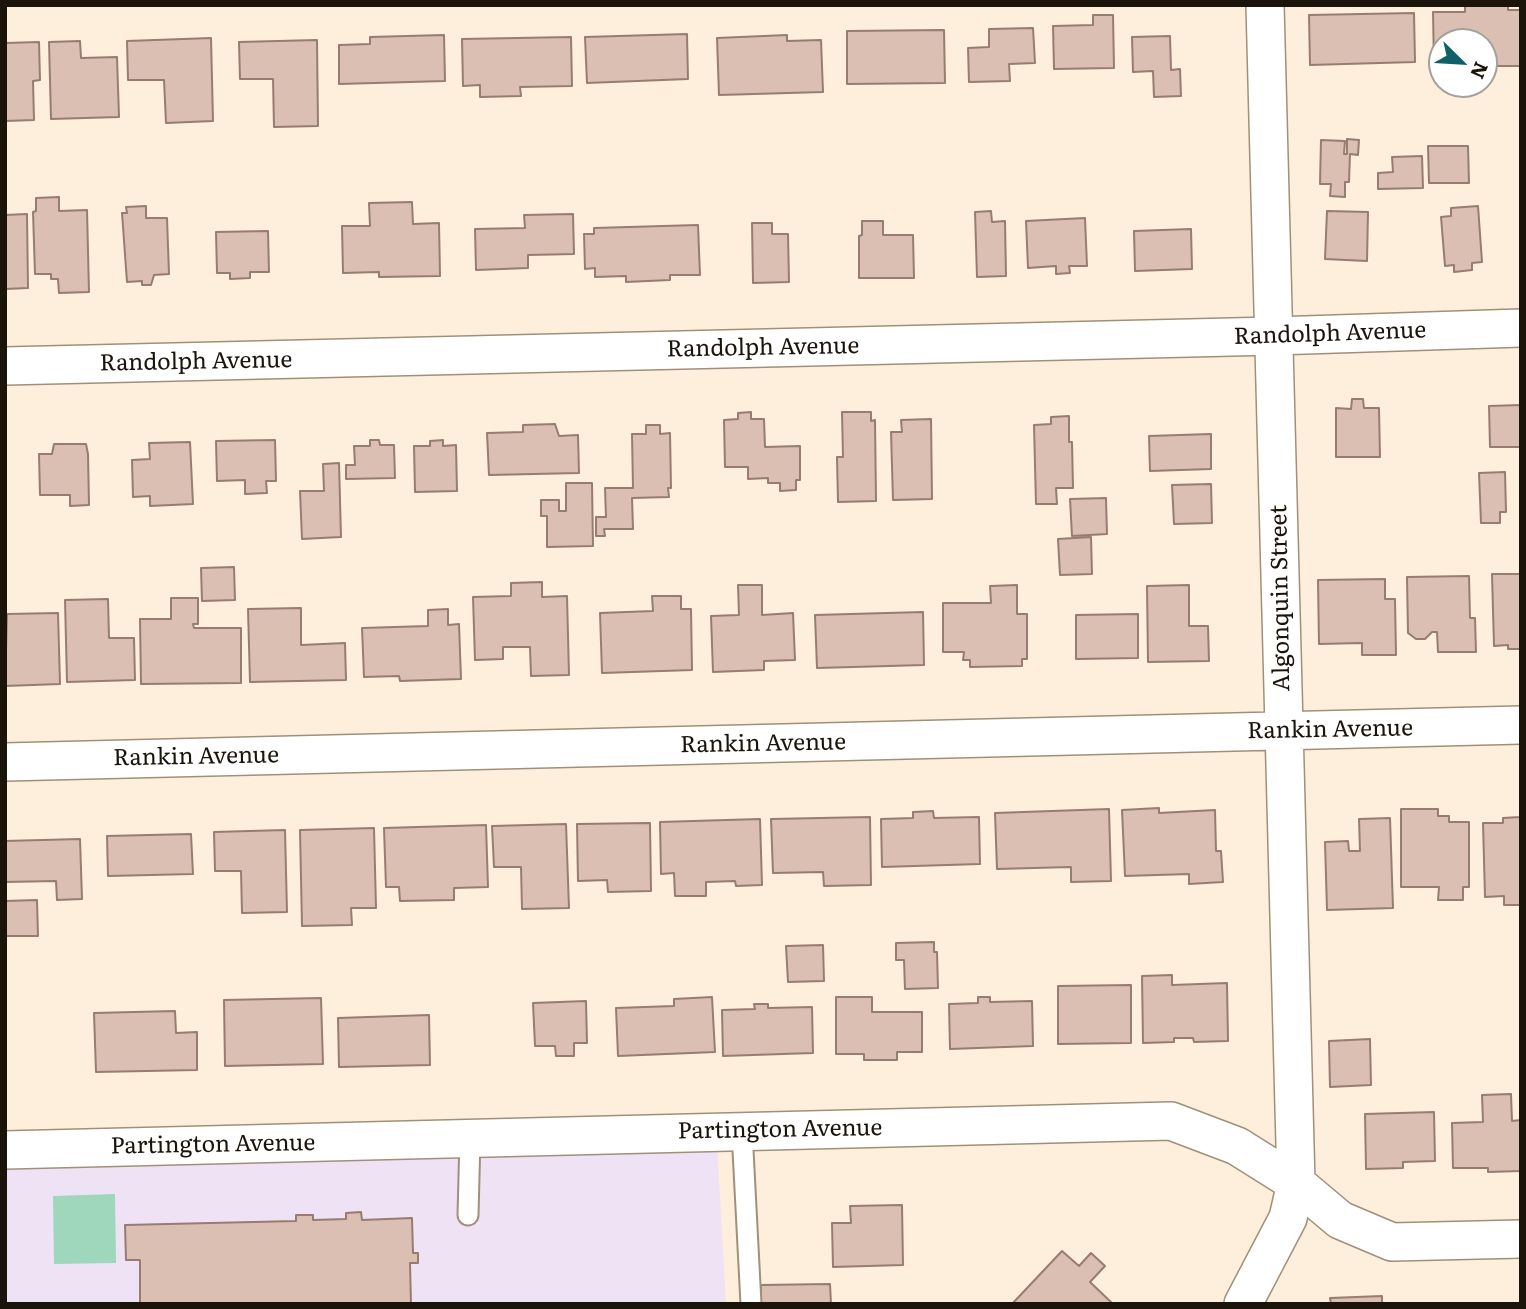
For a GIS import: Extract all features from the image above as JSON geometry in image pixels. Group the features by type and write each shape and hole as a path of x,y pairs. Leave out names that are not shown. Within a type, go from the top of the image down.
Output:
{"street":[{"name":"Algonquin Street","path":"1243,1304 1288,1218 1296,1183 1265,5"},
{"name":"Randolph Avenue","path":"5,366 1521,328"},
{"name":"Rankin Avenue","path":"5,762 1521,725"},
{"name":"Partington Avenue","path":"5,1150 1171,1121 1237,1146 1296,1183 1340,1220 1392,1242 1521,1239"}],"lane":[{"path":"742,1131 751,1304"},
{"path":"468,1214 470,1138"}],"shaded area":[{"path":"717,1143 726,1304 5,1304 5,1169"}],"green space":[{"path":"115,1194 116,1263 54,1264 53,1196"}],"building":[{"path":"1465,5 1508,5 1508,10 1521,10 1521,66 1498,66 1498,28 1433,28 1433,12 1465,12"},
{"path":"1414,13 1415,62 1310,65 1309,15"},
{"path":"1093,15 1113,15 1114,68 1054,69 1053,26 1093,25"},
{"path":"1033,28 1035,63 1009,64 1010,81 969,82 968,48 989,47 989,29"},
{"path":"944,30 945,83 847,84 847,31"},
{"path":"687,34 688,79 587,83 585,37"},
{"path":"444,35 445,81 339,84 339,45 370,44 370,37"},
{"path":"787,35 787,41 821,40 823,92 719,95 717,38"},
{"path":"1170,36 1171,70 1180,69 1181,96 1154,97 1153,71 1133,72 1132,37"},
{"path":"571,37 572,86 520,87 521,96 480,97 480,85 463,86 462,39"},
{"path":"211,38 213,121 166,123 164,80 128,80 127,41"},
{"path":"317,40 318,126 274,127 273,79 240,79 239,42"},
{"path":"80,41 81,58 117,57 119,117 51,119 49,42"},
{"path":"39,42 40,80 33,81 34,120 5,121 5,43"},
{"path":"1347,139 1359,140 1358,155 1350,154 1349,182 1345,182 1345,197 1330,196 1331,184 1320,184 1321,140 1345,141 1344,154 1347,154"},
{"path":"1428,146 1468,146 1469,183 1429,183"},
{"path":"1422,156 1423,188 1378,189 1378,173 1393,172 1392,157"},
{"path":"59,197 59,211 87,210 89,292 59,293 58,279 51,279 51,274 35,274 33,212 36,211 36,198"},
{"path":"412,202 413,224 439,223 440,276 379,277 379,272 343,273 342,226 370,226 369,203"},
{"path":"146,206 146,218 167,218 169,274 154,275 151,285 142,285 142,281 127,282 122,213 127,213 126,207"},
{"path":"1478,206 1482,262 1472,263 1472,270 1454,272 1454,265 1445,266 1441,217 1451,216 1451,208"},
{"path":"991,211 992,222 1005,221 1006,276 977,277 975,212"},
{"path":"1327,211 1368,212 1367,261 1325,259"},
{"path":"27,214 28,288 5,289 5,215"},
{"path":"573,214 574,254 528,255 528,268 476,270 475,229 525,228 524,215"},
{"path":"1085,218 1087,266 1069,266 1070,273 1056,274 1056,266 1028,268 1026,221"},
{"path":"862,221 883,221 883,235 913,235 914,278 859,278 859,236 862,235"},
{"path":"752,223 772,223 772,234 788,234 789,282 753,283"},
{"path":"698,225 700,275 670,275 670,280 626,282 626,276 595,277 595,268 585,269 584,234 594,234 594,228"},
{"path":"1191,229 1192,269 1135,271 1134,231"},
{"path":"268,231 269,272 250,272 250,278 230,279 230,273 217,273 216,232"},
{"path":"1352,399 1363,399 1364,408 1379,408 1380,457 1336,457 1336,408 1351,409"},
{"path":"1521,405 1521,447 1490,447 1489,406"},
{"path":"751,412 751,419 764,419 765,447 800,446 800,480 796,480 796,490 780,491 780,483 768,483 768,478 748,479 748,467 725,467 724,420 738,419 738,413"},
{"path":"842,412 871,412 871,421 875,420 876,501 838,502 837,457 843,457"},
{"path":"1069,416 1073,488 1056,488 1057,504 1036,504 1034,425 1051,424 1051,417"},
{"path":"931,419 932,499 893,500 891,432 902,432 901,420"},
{"path":"555,424 559,436 578,435 579,473 489,475 487,433 523,432 523,425"},
{"path":"646,425 660,425 660,434 670,433 669,497 632,498 633,529 604,529 605,536 596,536 596,517 606,517 605,488 633,488 632,434 646,434"},
{"path":"1211,434 1211,469 1150,471 1149,436"},
{"path":"275,440 276,481 266,481 267,493 245,494 245,480 217,481 216,441"},
{"path":"370,440 379,440 380,445 394,445 395,478 346,479 346,465 355,465 354,446 370,446"},
{"path":"443,440 443,446 456,445 457,491 415,492 414,446 430,446 430,441"},
{"path":"190,442 193,504 150,506 150,496 133,497 132,460 150,459 149,443"},
{"path":"54,444 86,444 89,505 70,506 70,495 40,495 39,454 52,454"},
{"path":"339,463 341,537 302,539 300,491 324,491 323,464"},
{"path":"1505,472 1506,512 1500,512 1500,523 1481,523 1479,473"},
{"path":"566,483 592,483 593,546 547,547 547,516 541,516 541,500 559,500 559,511 566,511"},
{"path":"1211,484 1212,523 1174,524 1172,485"},
{"path":"1106,498 1107,534 1072,536 1070,499"},
{"path":"1091,537 1092,574 1060,575 1058,539"},
{"path":"234,567 235,600 202,601 201,568"},
{"path":"1492,574 1521,574 1521,649 1508,649 1508,645 1494,646"},
{"path":"1469,576 1470,618 1475,618 1476,652 1438,652 1437,632 1432,632 1425,639 1416,639 1408,633 1407,577"},
{"path":"1385,579 1385,599 1395,599 1396,655 1362,655 1362,643 1319,644 1318,580"},
{"path":"542,582 542,597 567,596 569,675 531,676 530,647 503,647 503,659 475,660 473,597 511,596 511,583"},
{"path":"738,585 762,585 762,615 793,613 795,660 764,661 764,670 713,672 711,616 739,615"},
{"path":"1017,585 1017,614 1027,614 1027,659 1022,659 1022,666 970,667 970,660 963,660 964,652 943,652 943,603 991,603 990,586"},
{"path":"1189,585 1189,626 1208,626 1209,661 1148,662 1147,586"},
{"path":"652,596 681,596 681,609 691,609 692,670 602,673 600,613 653,611"},
{"path":"171,598 198,598 198,624 193,624 194,628 241,628 241,683 141,684 140,619 171,619"},
{"path":"108,599 109,638 134,638 135,680 67,682 65,600"},
{"path":"301,608 301,645 345,643 346,680 250,682 248,609"},
{"path":"448,609 448,625 459,624 461,679 400,681 399,676 364,677 362,628 428,626 428,610"},
{"path":"923,612 924,665 817,668 815,615"},
{"path":"58,613 60,684 5,686 7,614"},
{"path":"1138,614 1138,658 1076,659 1076,615"},
{"path":"1520,807 1521,905 1504,905 1504,896 1485,897 1483,823 1503,823 1503,818 1520,817"},
{"path":"1159,808 1159,813 1215,810 1216,851 1221,851 1223,882 1189,884 1189,874 1125,876 1122,810"},
{"path":"1109,809 1111,881 1071,882 1071,867 997,869 995,813"},
{"path":"1401,809 1438,809 1438,816 1449,816 1449,822 1469,822 1469,887 1463,887 1463,900 1438,900 1439,887 1401,887"},
{"path":"933,811 934,818 979,817 980,864 882,867 881,819 913,818 913,812"},
{"path":"870,817 871,885 824,886 823,872 773,873 771,819"},
{"path":"1390,818 1393,908 1327,910 1325,842 1348,841 1349,851 1360,851 1359,819"},
{"path":"760,819 762,885 736,886 735,881 706,882 706,896 675,896 674,873 661,874 660,822"},
{"path":"650,823 651,891 608,892 607,880 578,881 577,824"},
{"path":"566,824 569,908 522,909 521,867 494,867 492,826"},
{"path":"486,825 488,887 454,888 454,900 400,901 399,887 386,887 384,828"},
{"path":"374,828 376,908 351,908 352,925 302,926 300,830"},
{"path":"285,830 287,912 242,913 241,871 215,871 214,832"},
{"path":"191,834 193,874 108,876 107,836"},
{"path":"80,839 82,899 57,900 56,881 5,882 5,841"},
{"path":"37,900 38,936 5,936 5,901"},
{"path":"934,942 934,952 937,952 938,988 905,989 904,960 896,960 896,943"},
{"path":"823,945 824,981 788,982 786,946"},
{"path":"1172,975 1172,985 1227,983 1228,1041 1194,1042 1193,1038 1174,1038 1174,1042 1143,1043 1142,976"},
{"path":"1131,985 1131,1043 1058,1044 1058,986"},
{"path":"712,997 715,1052 618,1056 616,1008 674,1006 674,999"},
{"path":"836,997 872,997 872,1012 922,1012 922,1052 897,1052 897,1060 864,1060 864,1054 836,1054"},
{"path":"978,997 990,997 990,1002 1032,1001 1033,1046 950,1049 949,1004 978,1003"},
{"path":"321,998 323,1064 225,1066 224,1000"},
{"path":"586,1001 587,1043 574,1043 574,1056 556,1056 555,1046 535,1046 533,1003"},
{"path":"754,1004 768,1004 768,1008 812,1007 813,1053 723,1056 722,1010 755,1009"},
{"path":"175,1011 176,1033 197,1032 197,1070 96,1072 94,1013"},
{"path":"429,1015 430,1065 339,1067 338,1018"},
{"path":"1370,1039 1371,1085 1330,1087 1329,1041"},
{"path":"1511,1094 1512,1121 1521,1120 1520,1171 1488,1172 1488,1168 1453,1168 1452,1123 1483,1122 1482,1095"},
{"path":"1434,1112 1435,1161 1403,1162 1403,1168 1366,1169 1365,1114"},
{"path":"902,1205 903,1265 833,1267 832,1223 851,1223 850,1206"},
{"path":"361,1212 362,1220 412,1218 413,1253 418,1253 418,1263 410,1263 411,1304 140,1304 140,1260 126,1260 125,1225 296,1221 296,1215 313,1215 313,1220 346,1219 346,1213"},
{"path":"1062,1251 1079,1266 1091,1253 1105,1266 1090,1282 1113,1304 1012,1304"},
{"path":"830,1284 831,1304 761,1304 761,1285"},
{"path":"1382,1296 1382,1304 1331,1304 1330,1298"}]}
